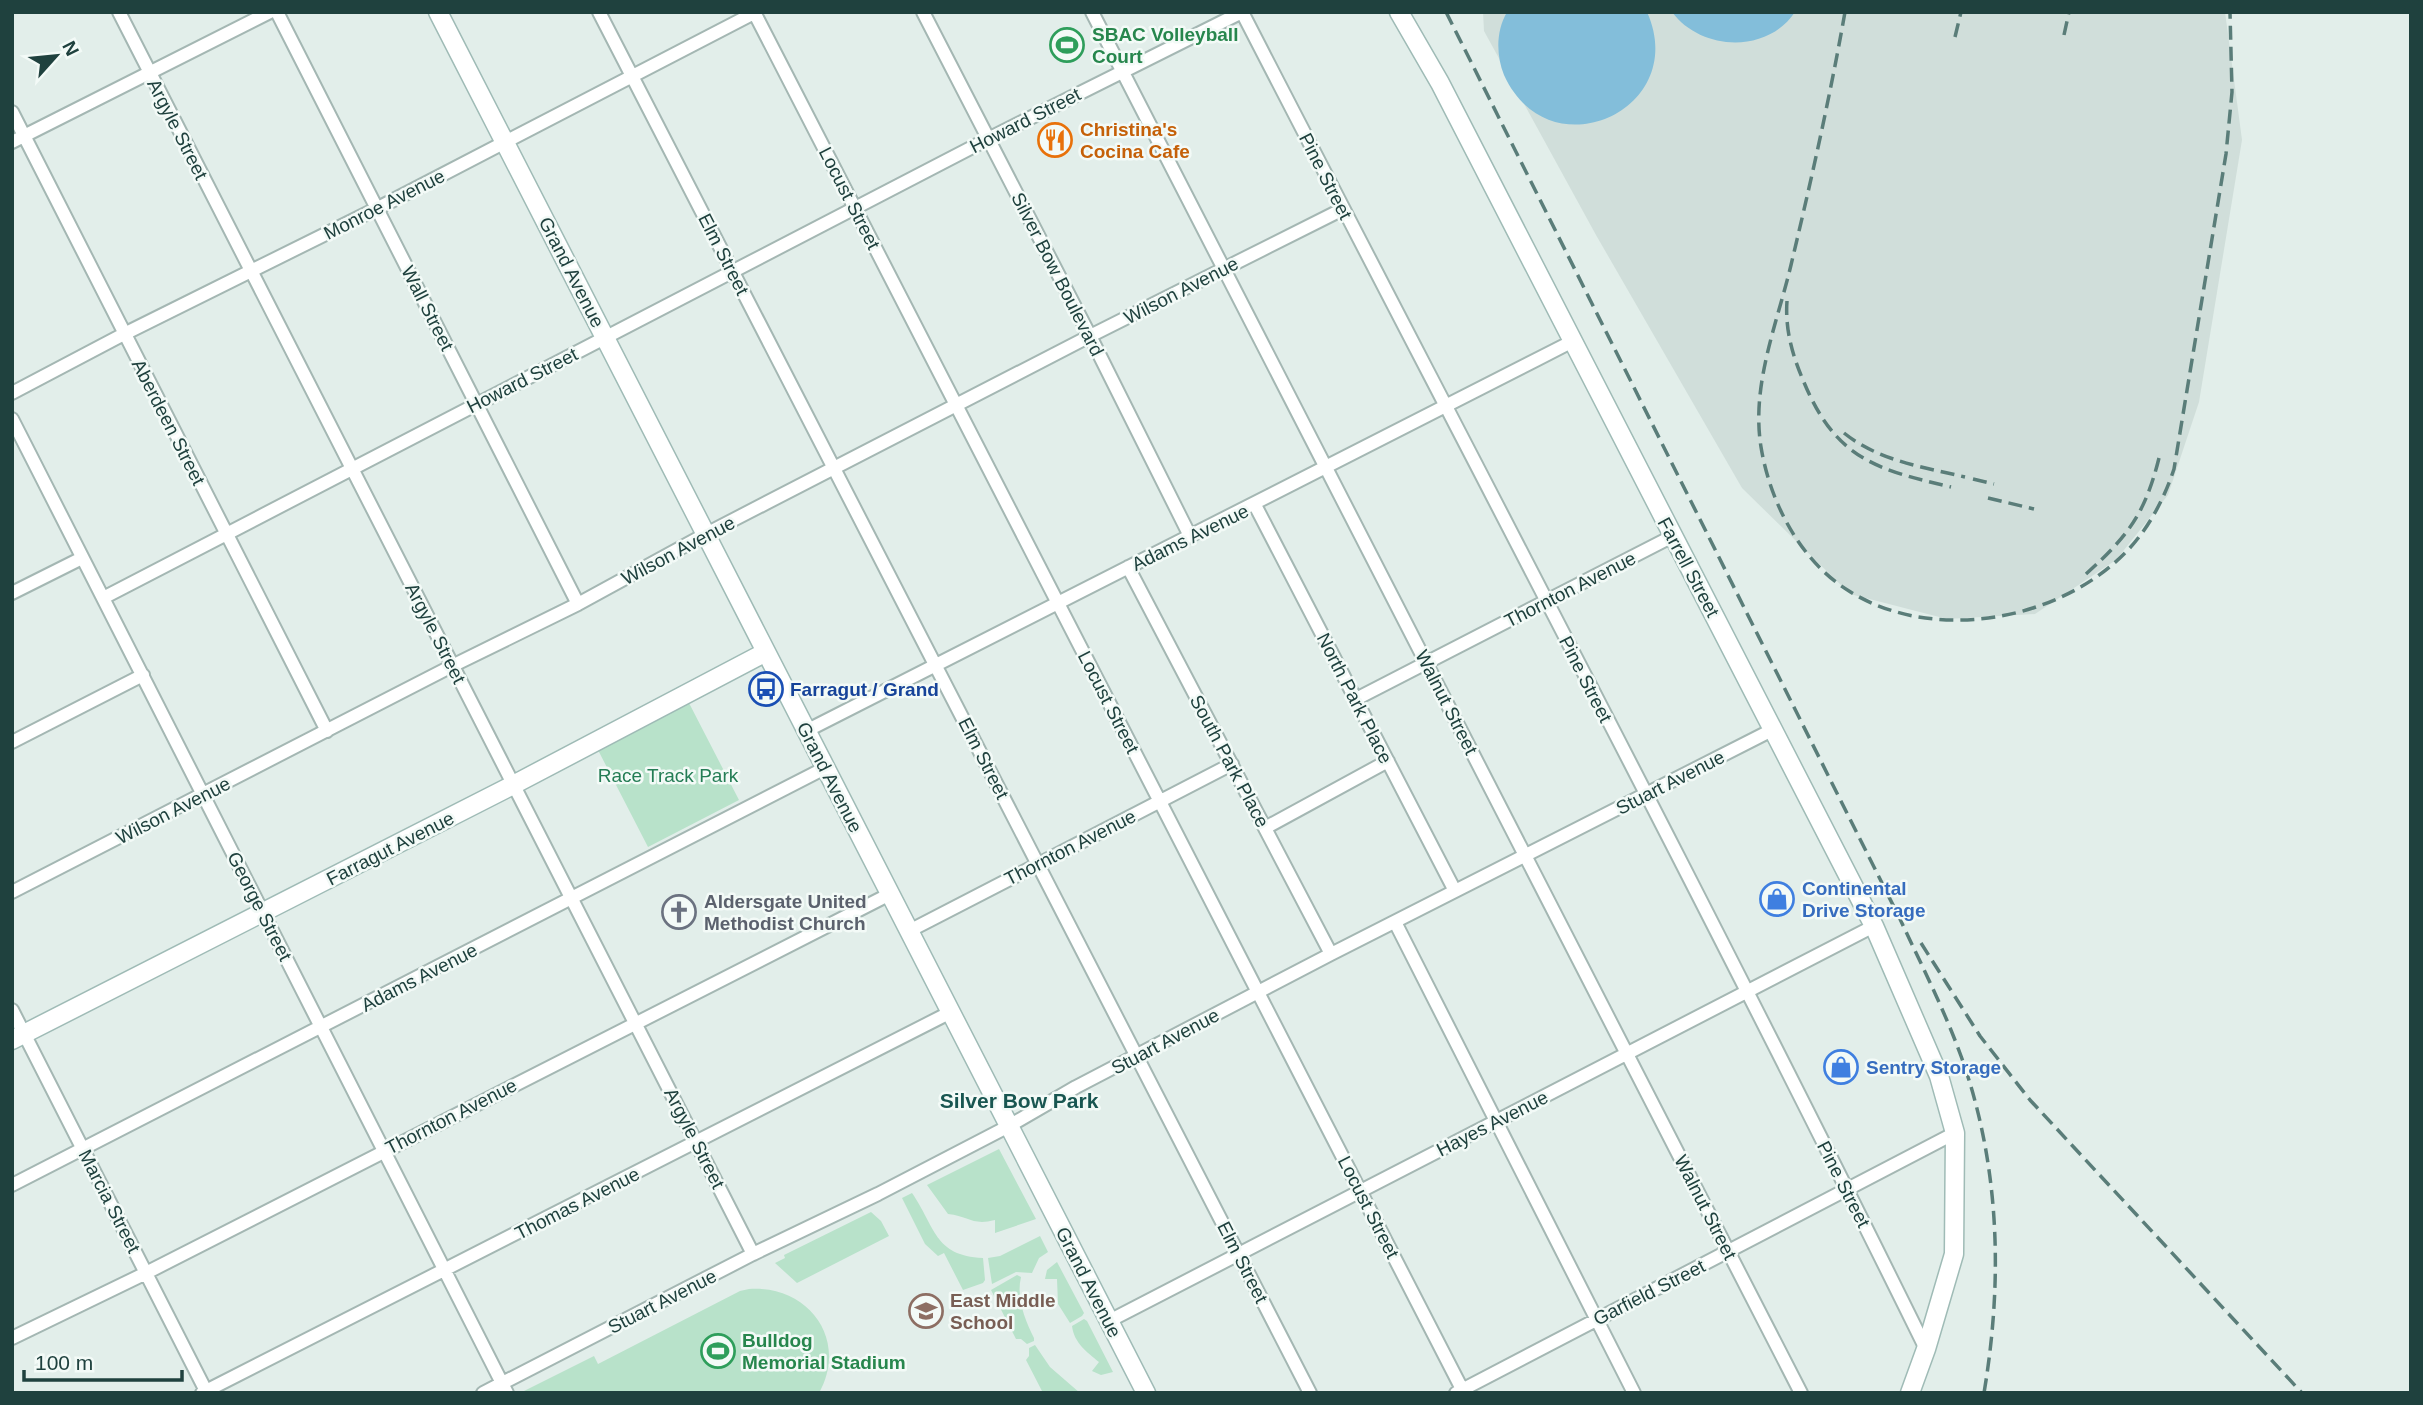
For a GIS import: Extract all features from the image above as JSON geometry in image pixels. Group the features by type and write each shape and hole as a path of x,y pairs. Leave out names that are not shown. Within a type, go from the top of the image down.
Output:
{"main road":[{"name":"Grand Avenue","path":"438,12 1146,1393"},
{"name":"Farrell Street","path":"1399,12 1440,83 1874,926 1939,1076 1955,1133 1954,1254 1910,1393"},
{"name":"Farragut Avenue","path":"18,1037 513,785 766,652"}],"street":[{"name":"Argyle Street","path":"120,12 250,272 754,1254"},
{"path":"18,139 270,12"},
{"name":"Wall Street","path":"278,12 578,604"},
{"name":"Elm Street","path":"599,12 1310,1393"},
{"name":"Monroe Avenue","path":"12,393 124,334 378,208 755,12"},
{"name":"Locust Street","path":"755,12 1361,1191 1461,1392"},
{"name":"Silver Bow Boulevard","path":"923,12 1190,536"},
{"name":"Walnut Street","path":"1092,12 1801,1393"},
{"name":"Howard Street","path":"103,598 732,270 1122,70 1242,12"},
{"name":"Pine Street","path":"1242,12 1646,794 1926,1349"},
{"name":"Aberdeen Street","path":"12,112 18,139 124,334 327,732"},
{"name":"Wilson Avenue","path":"12,892 578,604 706,534 1090,336 1343,209"},
{"name":"Adams Avenue","path":"806,731 1573,341"},
{"name":"George Street","path":"12,419 17,441 143,675 505,1388"},
{"name":"North Park Place","path":"1255,505 1455,891"},
{"name":"Thornton Avenue","path":"1356,699 1673,536"},
{"path":"12,593 82,558"},
{"name":"South Park Place","path":"1128,567 1331,954"},
{"path":"12,742 143,675"},
{"name":"Stuart Avenue","path":"483,1393 505,1388 754,1254 1009,1126 1076,1087 1331,954 1774,729"},
{"path":"1265,828 1388,761"},
{"name":"Thornton Avenue","path":"909,931 1232,764"},
{"name":"Adams Avenue","path":"12,1185 825,768"},
{"name":"Thornton Avenue","path":"12,1338 146,1273 890,894"},
{"path":"1395,922 1634,1393"},
{"name":"Hayes Avenue","path":"1109,1321 1874,926"},
{"name":"Marcia Street","path":"12,1010 18,1037 82,1147 205,1392"},
{"name":"Thomas Avenue","path":"205,1392 951,1013"},
{"name":"Garfield Street","path":"1461,1392 1955,1133"}],"shaded area":[{"path":"1483,12 2225,12 2242,140 2199,402 2168,495 2116,560 2035,614 1947,619 1850,594 1742,488 1596,235 1484,31"}],"green space":[{"name":"Race Track Park","path":"689,703 739,800 648,847 598,750"},
{"path":"999,1149 1036,1219 995,1233 995,1220 976,1221 948,1214 927,1185"},
{"path":"912,1193 945,1245 954,1252 983,1258 983,1283 963,1290 944,1253 938,1256 925,1244 902,1198"},
{"path":"871,1212 881,1221 889,1236 797,1283 775,1263 785,1258 784,1255"},
{"path":"1040,1236 1048,1252 1039,1258 1032,1273 1016,1272 992,1284 988,1258 1000,1256"},
{"path":"1057,1262 1084,1313 1070,1323 1058,1304 1057,1279 1045,1279 1047,1270"},
{"path":"1017,1275 1021,1277 1022,1309 1034,1338 1034,1341 1027,1344 1016,1339 991,1290"},
{"path":"770,1290 789,1296 805,1306 817,1319 826,1335 829,1353 827,1373 819,1393 524,1391 594,1356 598,1364 740,1291"},
{"path":"1084,1319 1113,1372 1101,1375 1092,1371 1099,1362 1078,1342 1072,1326"},
{"path":"1035,1345 1050,1367 1080,1393 1043,1393 1026,1360 1029,1348"}],"water":[{"path":"1507,12 1647,12 1655,47 1650,77 1633,101 1609,117 1581,124 1552,121 1525,105 1504,75 1498,43"},
{"path":"1672,12 1795,12 1783,26 1768,35 1751,41 1734,42 1716,40 1700,34 1684,25"}],"railway":[{"path":"1446,12 1900,919 1954,1038 1974,1097 1984,1139 1994,1223 1994,1308 1984,1393"},
{"path":"1845,12 1813,170 1762,378 1759,424 1761,447 1765,468 1780,509 1802,547 1816,564 1849,591 1882,607 1918,617 1956,620 1994,617 2032,608 2067,594 2099,575 2135,542 2166,491 2174,469 2226,154 2232,92 2230,12"},
{"path":"1955,37 1961,12"},
{"path":"2064,35 2069,12"},
{"path":"1787,301 1788,331 1796,361 1815,406 1829,427 1860,456 1879,466 1951,487"},
{"path":"1844,433 1887,457 1965,477"},
{"path":"2086,574 2113,548 2133,523 2148,494 2159,458"},
{"path":"1973,479 1994,484"},
{"path":"1988,498 2034,509"},
{"path":"1921,943 1980,1036 2030,1100 2302,1393"}],"place":[{"name":"SBAC Volleyball Court","path":"1067,45"},
{"name":"Christina's Cocina Cafe","path":"1055,140"},
{"name":"Farragut / Grand","path":"766,689"},
{"name":"Continental Drive Storage","path":"1777,899"},
{"name":"Aldersgate United Methodist Church","path":"679,912"},
{"name":"Sentry Storage","path":"1841,1067"},
{"name":"East Middle School","path":"926,1311"},
{"name":"Bulldog Memorial Stadium","path":"718,1351"}],"district":[{"name":"Silver Bow Park","path":"1019,1101"}]}
